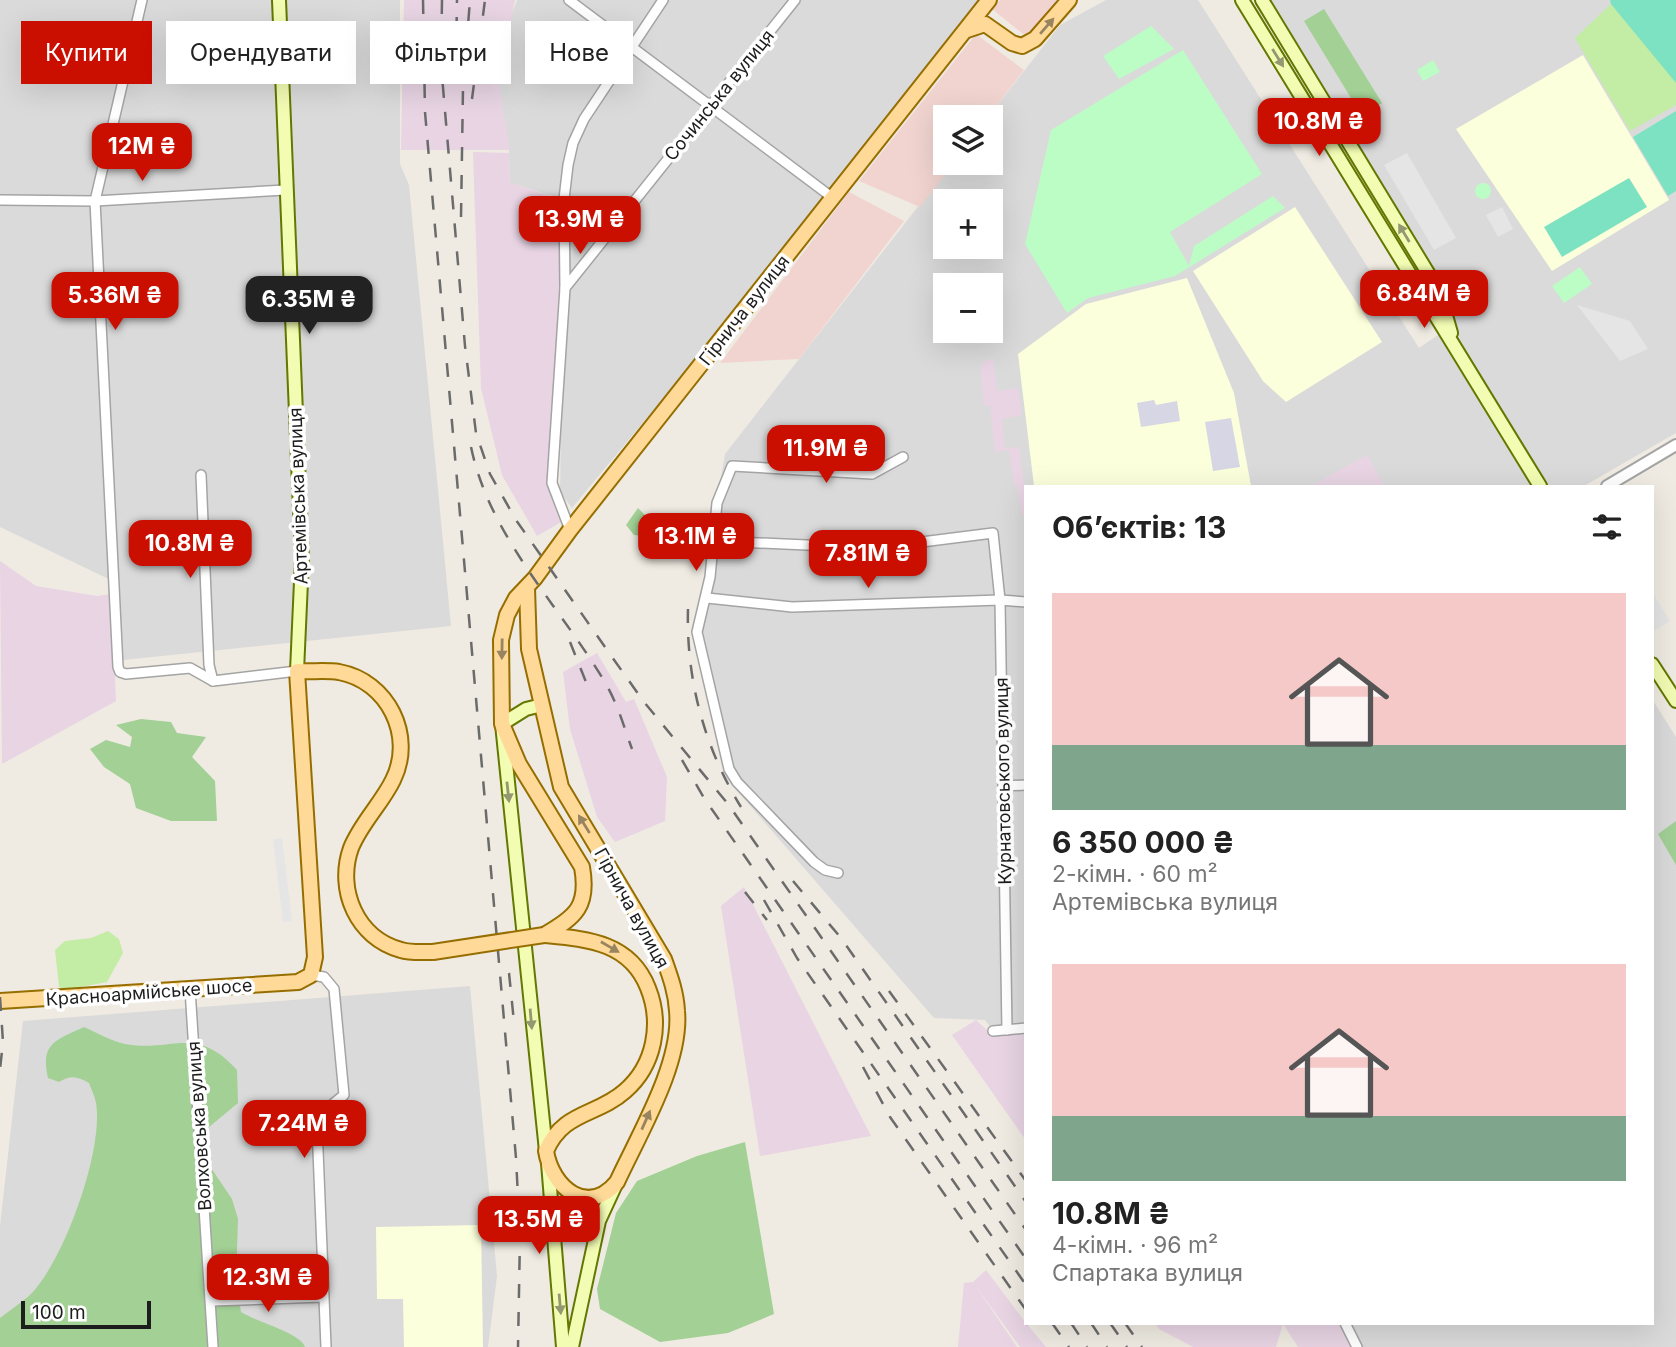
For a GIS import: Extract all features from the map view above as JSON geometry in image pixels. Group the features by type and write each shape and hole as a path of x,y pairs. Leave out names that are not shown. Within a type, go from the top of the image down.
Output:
{"main road":[{"name":"Артемівська вулиця","path":"279,0 302,559 297,671 315,957 304,979"},
{"name":"Гірнича вулиця","path":"990,0 987,13 993,28"},
{"name":"Гірнича вулиця","path":"563,1347 547,1157 502,724 501,640 507,615 516,598 527,588 990,0"},
{"path":"963,33 979,24 993,28 1012,43 1022,46 1029,43 1069,0"},
{"path":"1242,0 1539,485"},
{"path":"1262,0 1439,291 1454,344"},
{"path":"1425,298 1437,301 1439,291"},
{"name":"Гірнича вулиця","path":"527,588 529,649 561,787 664,959 678,1012 673,1053 599,1221 572,1347"},
{"path":"1654,667 1676,701"},
{"path":"297,671 340,672 358,680 385,699 400,727 399,766 352,846 347,864 349,901 368,932 402,951 433,953 544,935 603,942 626,957 646,981 656,1020 655,1040 640,1074 625,1092 560,1127 547,1157 555,1178 570,1193 585,1198 609,1191 617,1182"},
{"path":"542,705 526,709 502,724 519,764 582,867 586,887 580,908 566,923 544,935"},
{"name":"Красноармійське шосе","path":"0,1001 304,979"}],"street":[{"path":"142,0 95,201 118,667 127,674 190,668 213,681 297,671"},
{"path":"569,0 597,21"},
{"path":"633,44 663,0"},
{"name":"Сочинська вулиця","path":"565,288 795,0"},
{"path":"633,48 833,198"},
{"path":"570,530 552,483 565,288 564,199 573,143 584,119 607,84"},
{"path":"0,200 95,201 285,190"},
{"path":"1609,485 1676,445"},
{"path":"838,873 825,870 814,862 737,782 723,751 697,632 699,616 707,598 717,503 732,466 872,474 903,457"},
{"path":"201,475 209,664 213,681"},
{"name":"Курнатовського вулиця","path":"715,541 874,548 993,533 1000,600 1007,1030"},
{"path":"707,598 792,607 1000,600 1024,602"},
{"path":"1004,786 1024,785"},
{"path":"304,979 324,977 334,989 344,1095 322,1113 317,1126 326,1347"},
{"name":"Волховська вулиця","path":"190,989 213,1347"},
{"path":"993,1031 1024,1028"},
{"path":"211,1301 323,1297"},
{"path":"1346,1325 1357,1347"}],"shaded area":[{"path":"0,0 400,0 400,21 370,21 370,84 400,84 400,164 409,185 451,626 123,660 117,583 0,527"},
{"path":"404,0 515,0 511,21 404,21"},
{"path":"517,0 978,0 704,349 572,508 560,492 565,200 510,183 509,151 492,121 496,84 511,84 509,21"},
{"path":"1000,0 1059,0 1028,38 992,9"},
{"path":"1106,0 1198,0 1419,348 1438,335 1530,485 1024,485 1024,1028 993,1031 985,1020 934,1018 726,778 695,635 725,454 943,175 1003,175 1003,105 997,105 1060,25"},
{"path":"1270,0 1676,0 1676,433 1586,485 1547,485 1451,328 1450,297"},
{"path":"976,34 1024,70 997,105 933,105 933,175 945,175 920,207 859,181"},
{"path":"1583,55 1669,200 1552,271 1456,129"},
{"path":"402,84 499,84 510,150 401,150"},
{"path":"473,152 509,153 510,183 563,200 550,492 561,522 537,536 502,475 481,388"},
{"path":"1407,153 1456,238 1434,250 1384,165"},
{"path":"849,192 904,221 799,359 720,363"},
{"path":"1295,207 1382,342 1286,402 1263,381 1193,271"},
{"path":"1502,207 1513,229 1498,237 1486,215"},
{"path":"1187,278 1234,393 1251,485 1034,485 1018,354 1086,304"},
{"path":"1577,305 1630,321 1648,349 1620,361"},
{"path":"993,359 997,391 1018,388 1022,415 1002,419 1005,448 1019,447 1026,485 1022,516 1009,450 995,452 990,406 984,405 980,366 984,365 983,361"},
{"path":"1154,400 1156,405 1177,401 1180,421 1141,427 1137,403"},
{"path":"1231,418 1240,467 1213,471 1205,422"},
{"path":"1367,455 1384,485 1313,485"},
{"path":"0,561 36,586 97,596 111,594 116,701 2,764"},
{"path":"1654,595 1670,621 1654,631"},
{"path":"597,653 626,702 634,699 667,777 665,821 615,842 597,817 570,729 563,672"},
{"path":"1654,702 1676,737 1676,1347 1357,1347 1346,1325 1654,1325"},
{"path":"282,838 292,921 283,922 273,839"},
{"path":"744,887 871,1136 760,1156 721,906"},
{"path":"470,986 497,1276 488,1347 0,1347 0,1226 23,1021"},
{"path":"976,1020 990,1033 1024,1031 1024,1138 952,1035"},
{"path":"481,1225 483,1347 404,1347 403,1299 377,1299 376,1227"},
{"path":"986,1270 1024,1320 1024,1325 1028,1325 1046,1347 1020,1347 975,1285 1017,1347 958,1347 964,1283 973,1282"},
{"path":"1156,1325 1283,1325 1276,1347 1193,1347"},
{"path":"1284,1325 1345,1325 1359,1347 1298,1347"}],"green space":[{"path":"1610,0 1676,0 1676,83 1611,4"},
{"path":"1611,4 1676,82 1676,105 1630,131 1575,38"},
{"path":"1324,9 1382,103 1362,116 1304,21"},
{"path":"1151,26 1174,49 1119,79 1103,56"},
{"path":"1183,50 1262,174 1170,232 1189,266 1194,246 1273,196 1285,208 1175,276 1088,298 1067,313 1025,244 1051,130"},
{"path":"1433,60 1440,72 1423,81 1417,70"},
{"path":"1676,111 1676,191 1668,196 1633,137"},
{"path":"1629,178 1647,207 1562,257 1544,227"},
{"path":"1483,183 1491,191 1483,199 1475,191"},
{"path":"1580,267 1592,284 1564,303 1552,286"},
{"path":"638,508 646,516 672,520 679,529 675,539 634,535 626,525"},
{"path":"141,719 171,722 177,733 206,737 192,757 215,781 217,821 171,821 136,808 130,784 104,767 90,749 106,740 130,747 132,737 116,725"},
{"path":"1676,821 1676,865 1658,834"},
{"path":"108,931 119,939 123,953 107,982 65,990 59,987 55,950 65,941 91,938"},
{"path":"84,1027 125,1044 195,1044 222,1056 237,1070 238,1103 209,1127 205,1159 232,1199 238,1219 236,1281 241,1312 287,1332 305,1347 0,1347 0,1318 30,1295 43,1279 68,1232 88,1175 97,1123 94,1095 89,1083 81,1079 70,1077 59,1082 48,1078 46,1066 46,1057 52,1044"},
{"path":"745,1142 774,1314 728,1333 660,1342 600,1309 597,1289 616,1213 637,1181 697,1156"}],"railway":[{"path":"423,0 425,112 516,1158 520,1236 518,1347"},
{"path":"442,0 441,64 465,346 476,433 490,474 516,520 612,657 644,702 728,804 1024,1227"},
{"path":"457,0 457,21"},
{"path":"461,217 463,88 470,0"},
{"path":"472,99 485,0"},
{"path":"471,447 480,480 494,511 528,570 606,684 632,749"},
{"path":"688,609 690,661 700,712 717,761 741,807"},
{"path":"570,642 586,682"},
{"path":"682,760 704,798 1024,1256"},
{"path":"793,881 841,938 1024,1199"},
{"path":"745,892 767,920"},
{"path":"764,900 797,958 1024,1282"},
{"path":"509,973 514,1022"},
{"path":"889,991 1024,1178"},
{"path":"0,997 3,1042 0,1069"},
{"path":"863,1067 890,1117 1024,1307"},
{"path":"1053,1325 1069,1347"},
{"path":"1072,1325 1087,1347"},
{"path":"1092,1325 1107,1347"},
{"path":"1111,1325 1127,1347"},
{"path":"1126,1325 1142,1347"}]}
